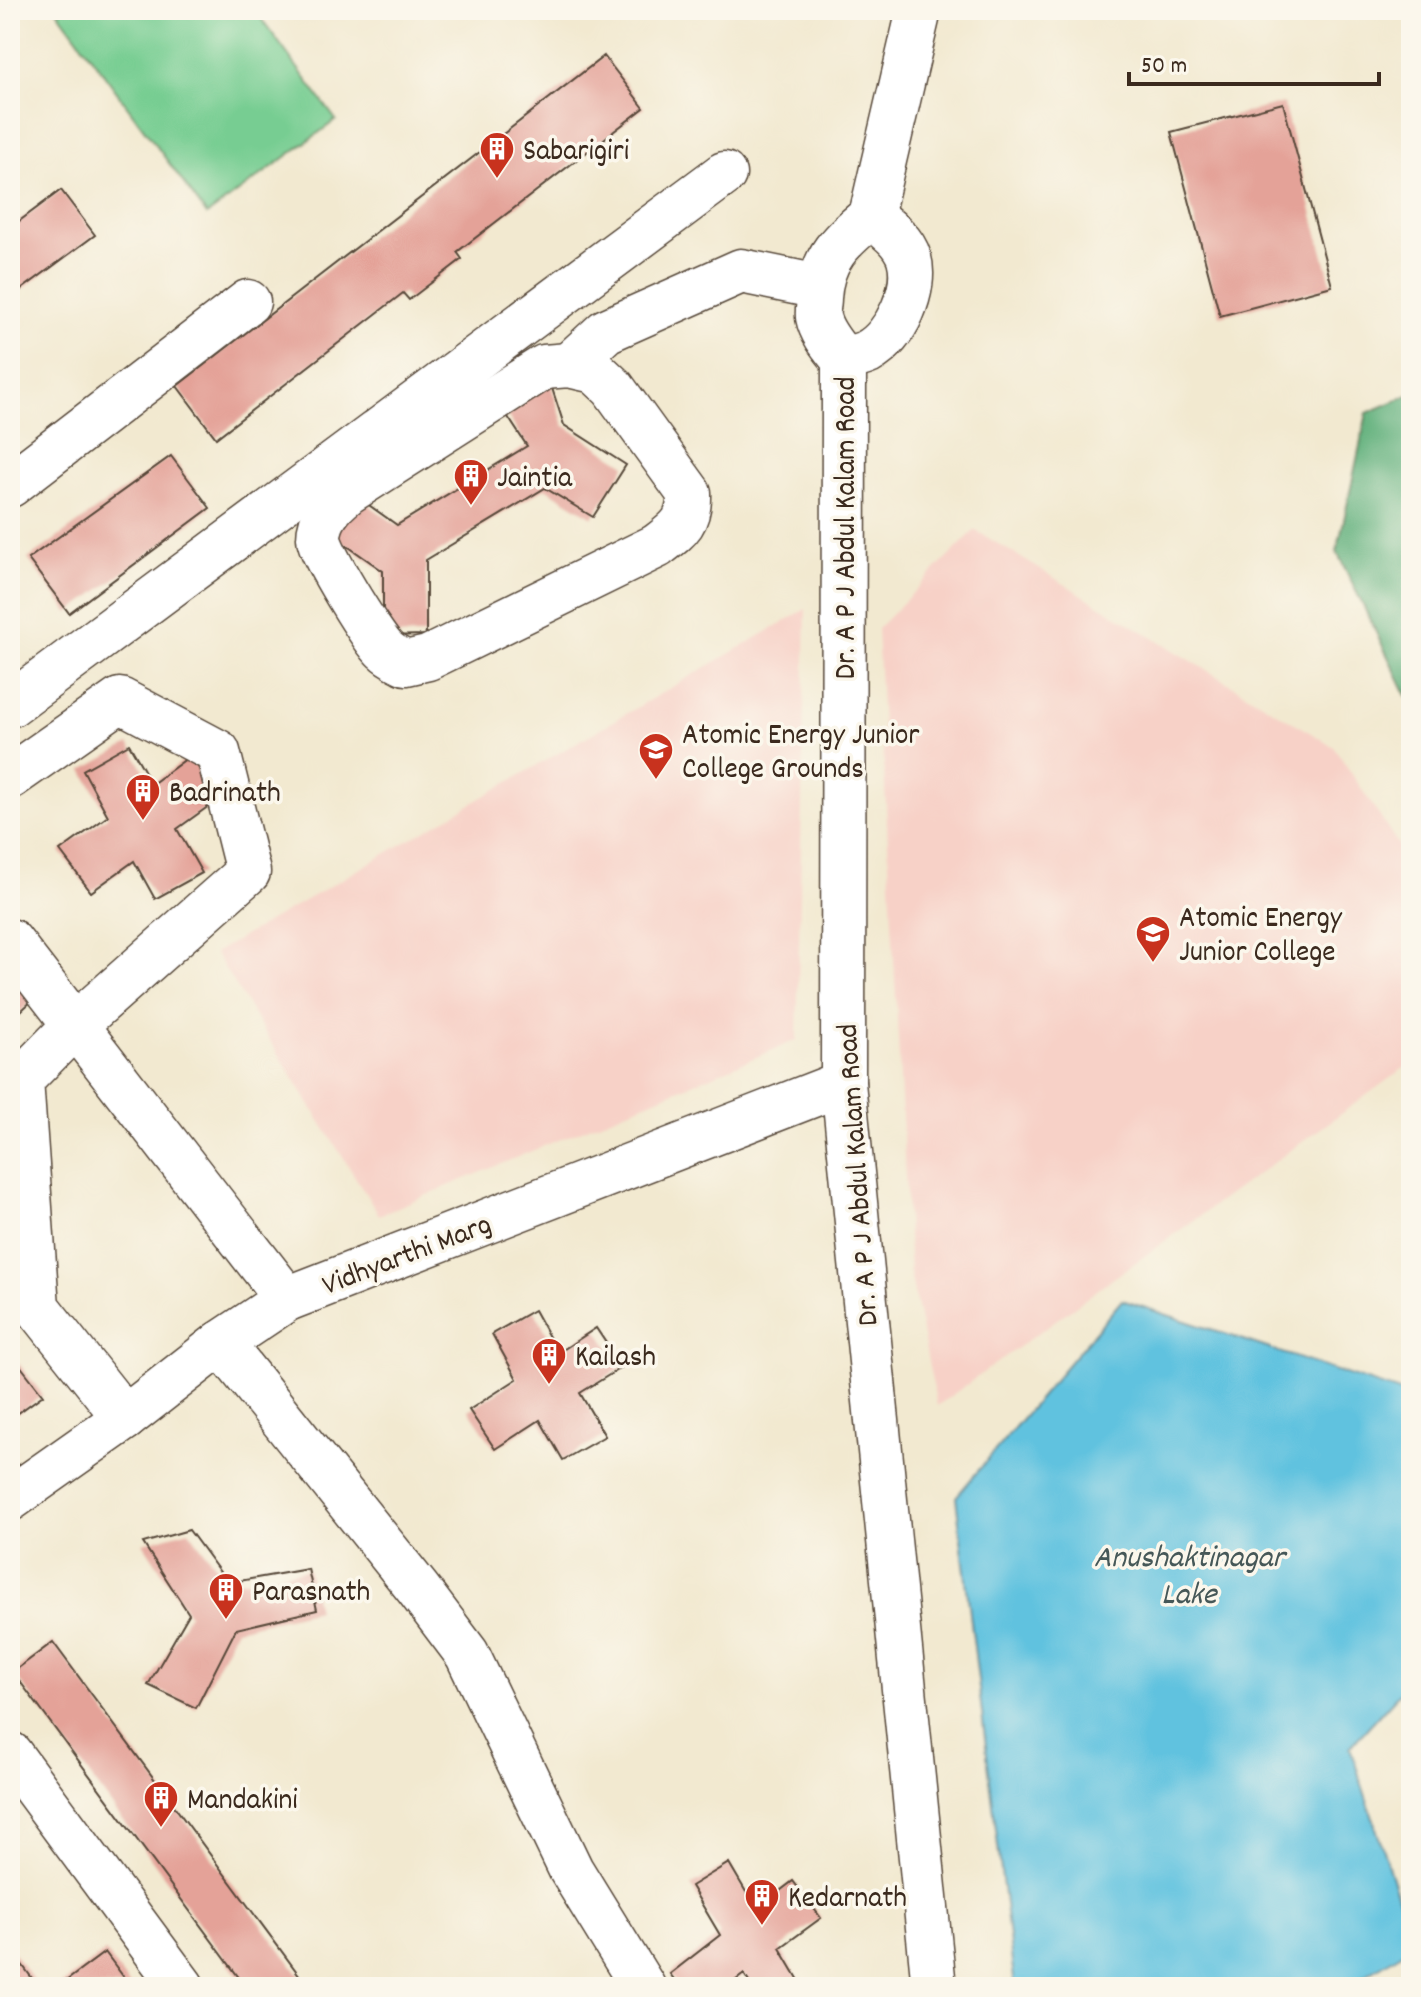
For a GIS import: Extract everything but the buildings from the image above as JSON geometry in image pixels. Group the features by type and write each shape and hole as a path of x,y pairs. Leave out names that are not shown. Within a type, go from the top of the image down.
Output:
{"street":[{"path":"871,216 896,235 909,258 911,281 904,310 890,334 870,351 844,360 826,336 818,316 819,287 828,259 844,239 871,216 919,10"},
{"path":"11,697 724,174"},
{"path":"569,365 595,371 613,388 689,493 690,511 676,532 657,546 428,658 406,663 387,652 373,637 318,541 321,524 332,505 544,367 569,365 606,331 741,271 819,287"},
{"path":"10,485 248,302"},
{"name":"Dr. A P J Abdul Kalam Road","path":"844,360 843,1083 934,1987"},
{"path":"10,777 120,700 218,752 248,872 15,1078 24,1317 125,1418"},
{"path":"10,941 287,1299"},
{"name":"Vidhyarthi Marg","path":"10,1499 125,1418 221,1343 287,1299 843,1083"},
{"path":"221,1343 467,1654 571,1870 643,1987"},
{"path":"10,1754 182,1987"}],"shaded area":[{"name":"Atomic Energy Junior College","path":"975,530 1334,747 1411,864 1411,1063 937,1406 910,1272 877,629"},
{"name":"Atomic Energy Junior College Grounds","path":"806,609 797,1040 379,1215 215,953"}],"green space":[{"path":"57,10 255,10 336,120 207,215"},
{"path":"1411,394 1411,704 1337,552 1367,413"}],"water":[{"name":"Anushaktinagar Lake","path":"1122,1300 1400,1392 1411,1407 1411,1680 1350,1747 1411,1937 1411,1947 1347,1987 1015,1987 956,1497"}],"place":[{"name":"Sabarigiri","path":"497,180"},
{"name":"Jaintia","path":"471,507"},
{"name":"Atomic Energy Junior College Grounds","path":"656,781"},
{"name":"Badrinath","path":"143,822"},
{"name":"Atomic Energy Junior College","path":"1153,964"},
{"name":"Kailash","path":"549,1386"},
{"name":"Parasnath","path":"226,1621"},
{"name":"Mandakini","path":"161,1829"},
{"name":"Kedarnath","path":"762,1927"}]}
